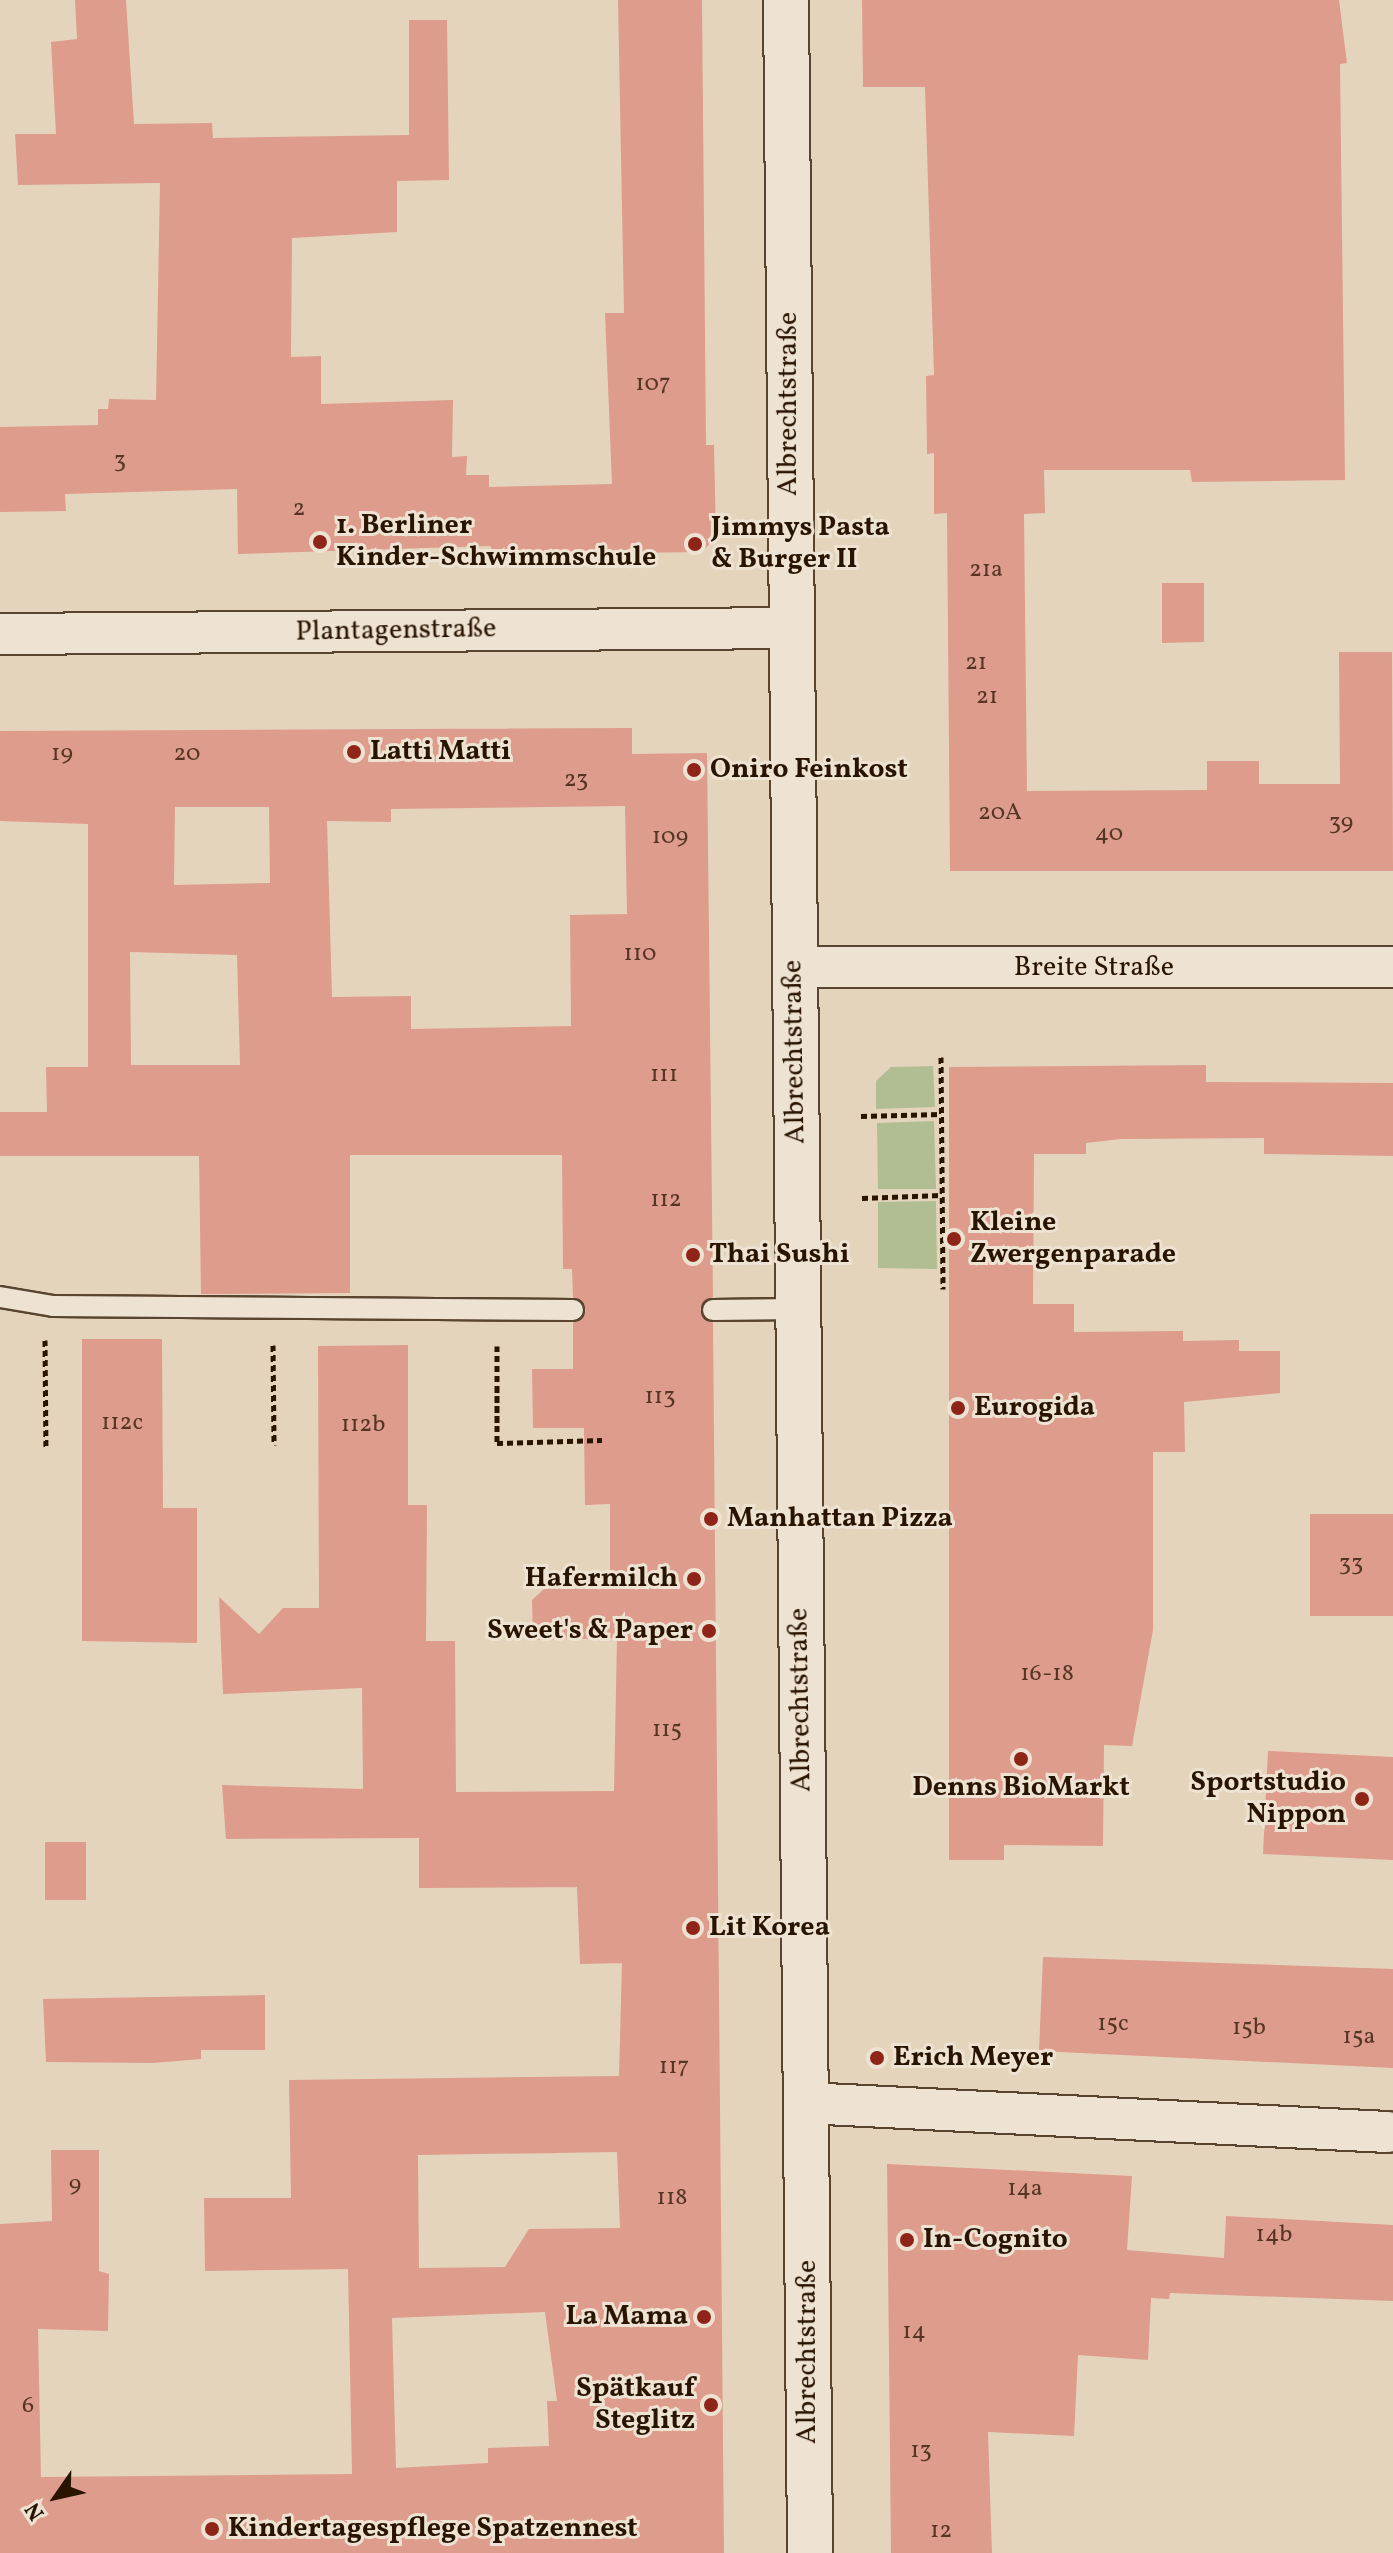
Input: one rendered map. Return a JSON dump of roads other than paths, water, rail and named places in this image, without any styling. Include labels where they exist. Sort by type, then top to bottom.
[{"type":"main road","name":"Albrechtstraße","points":[[786,0],[810,2553]]},
{"type":"street","name":"Plantagenstraße","points":[[0,634],[791,628]]},
{"type":"street","name":"Breite Straße","points":[[794,967],[1393,967]]},
{"type":"street","points":[[805,2103],[1387,2132]]},
{"type":"lane","points":[[0,1297],[44,1303],[573,1310]]},
{"type":"lane","points":[[713,1310],[797,1309]]},
{"type":"place","name":"1. Berliner Kinder-Schwimmschule","points":[[320,542]]},
{"type":"place","name":"Jimmys Pasta & Burger II","points":[[695,544]]},
{"type":"place","name":"Latti Matti","points":[[354,752]]},
{"type":"place","name":"Oniro Feinkost","points":[[694,770]]},
{"type":"place","name":"Kleine Zwergenparade","points":[[954,1239]]},
{"type":"place","name":"Thai Sushi","points":[[693,1255]]},
{"type":"place","name":"Eurogida","points":[[958,1408]]},
{"type":"place","name":"Manhattan Pizza","points":[[711,1519]]},
{"type":"place","name":"Hafermilch","points":[[694,1579]]},
{"type":"place","name":"Sweet's & Paper","points":[[709,1631]]},
{"type":"place","name":"Denns BioMarkt","points":[[1021,1759]]},
{"type":"place","name":"Sportstudio Nippon","points":[[1362,1799]]},
{"type":"place","name":"Lit Korea","points":[[693,1928]]},
{"type":"place","name":"Erich Meyer","points":[[877,2058]]},
{"type":"place","name":"In-Cognito","points":[[907,2240]]},
{"type":"place","name":"La Mama","points":[[704,2317]]},
{"type":"place","name":"Spätkauf Steglitz","points":[[711,2405]]},
{"type":"place","name":"Kindertagespflege Spatzennest","points":[[212,2529]]}]
